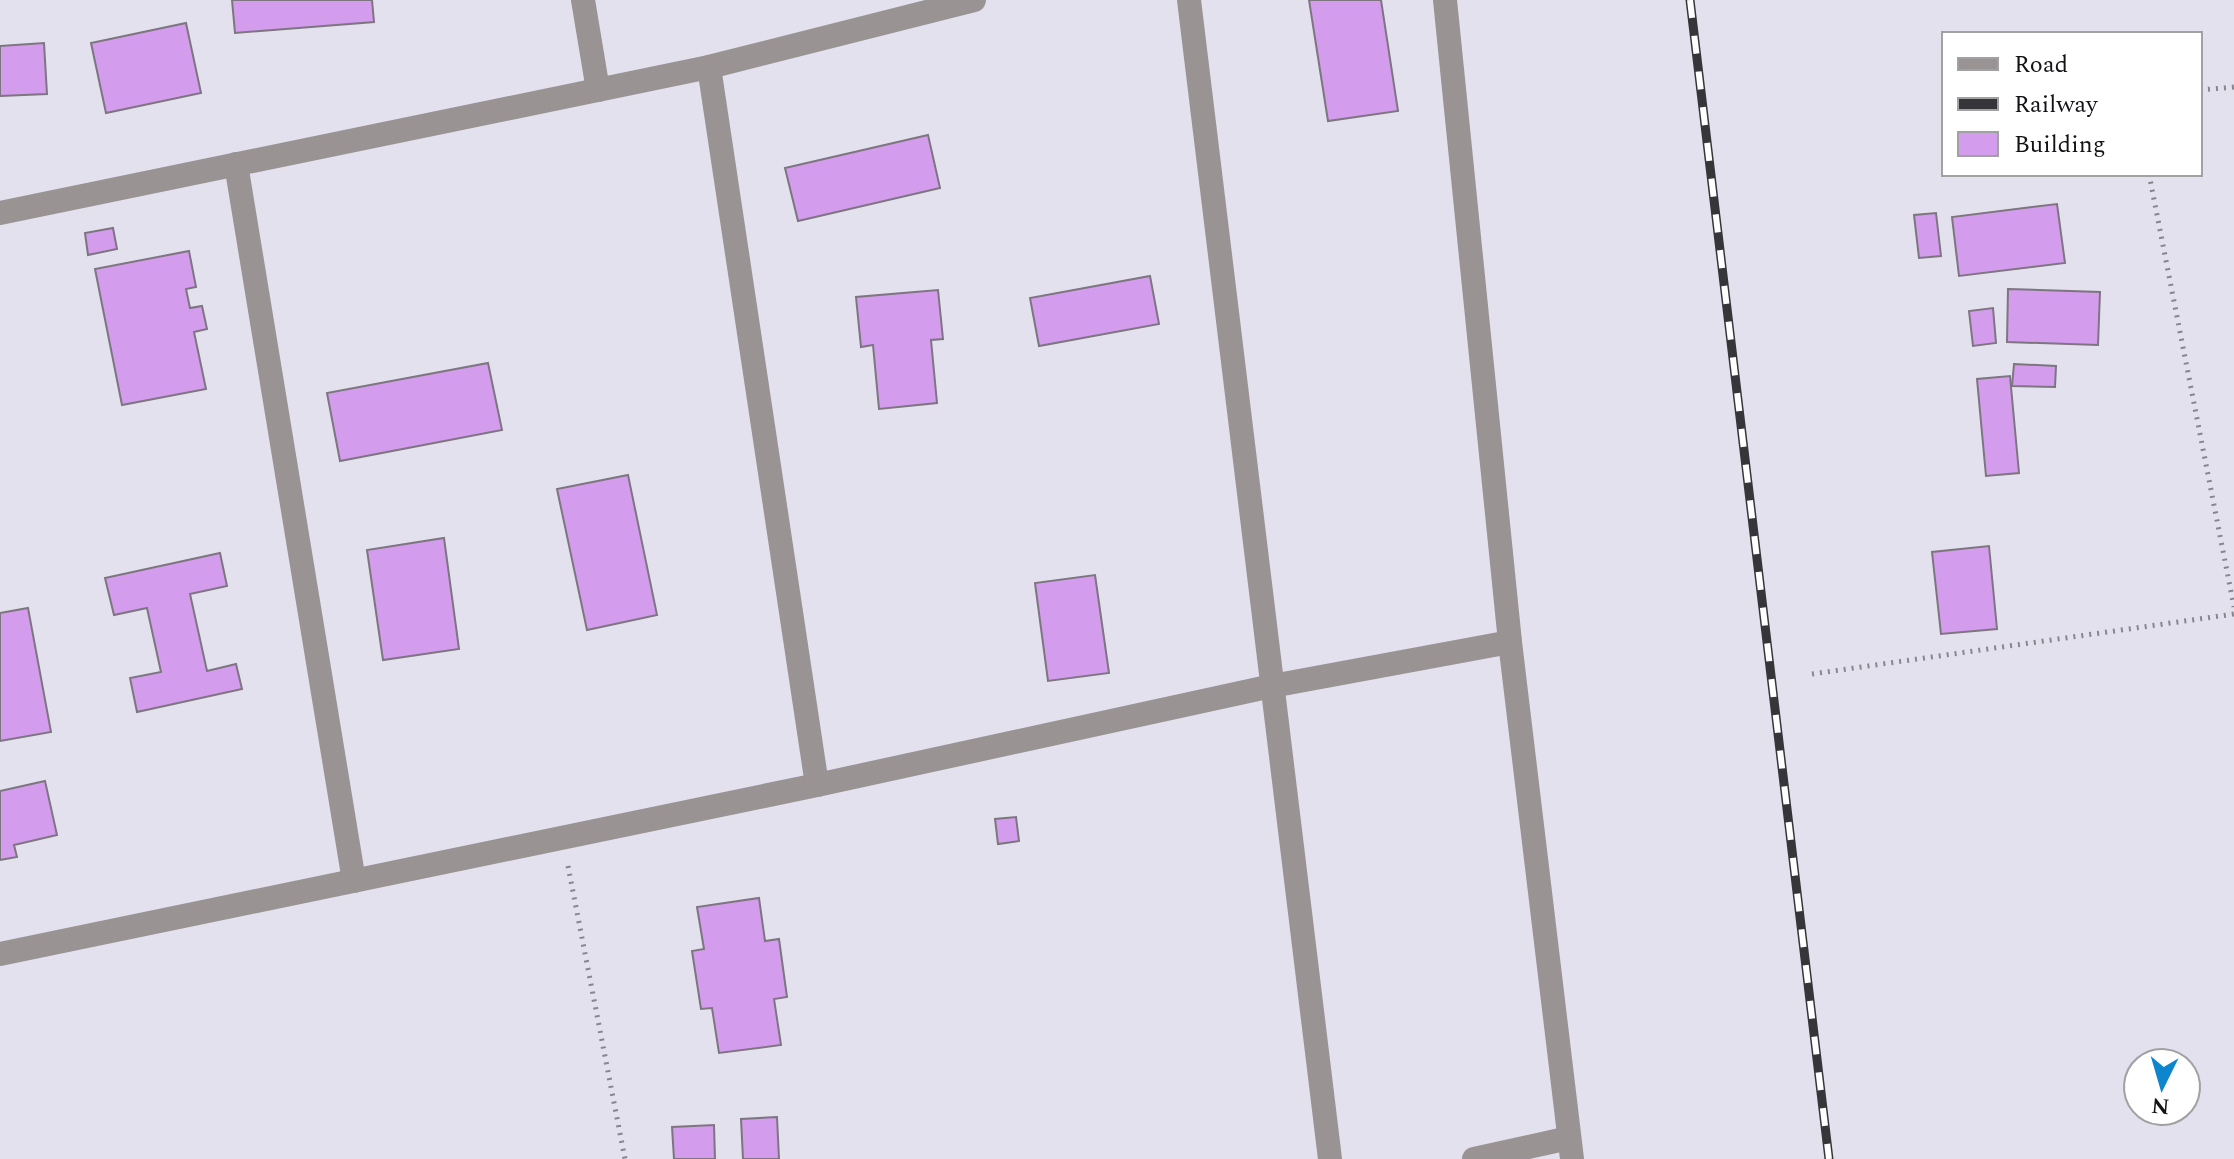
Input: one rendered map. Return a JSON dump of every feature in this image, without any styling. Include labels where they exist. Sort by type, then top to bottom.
[{"type":"street","points":[[583,0],[598,90]]},
{"type":"street","points":[[0,213],[709,67],[974,0]]},
{"type":"street","points":[[1189,0],[1330,1159]]},
{"type":"street","points":[[1445,0],[1510,642],[1571,1149],[1474,1159]]},
{"type":"street","points":[[709,67],[817,785]]},
{"type":"street","points":[[236,164],[354,881]]},
{"type":"street","points":[[0,954],[817,785],[1272,686],[1510,642]]},
{"type":"path","points":[[2202,90],[2234,87]]},
{"type":"path","points":[[2149,176],[2234,607]]},
{"type":"path","points":[[1812,674],[2234,614]]},
{"type":"path","points":[[563,837],[625,1159]]},
{"type":"building","points":[[232,0],[372,0],[374,22],[235,33]]},
{"type":"building","points":[[1309,0],[1381,0],[1398,111],[1328,121]]},
{"type":"building","points":[[186,23],[201,93],[106,113],[91,43]]},
{"type":"building","points":[[44,43],[47,94],[0,96],[0,46]]},
{"type":"building","points":[[928,135],[940,188],[798,221],[785,168]]},
{"type":"building","points":[[2057,204],[2065,263],[1959,276],[1952,217]]},
{"type":"building","points":[[1936,213],[1941,256],[1919,258],[1914,215]]},
{"type":"building","points":[[113,228],[117,249],[88,255],[85,233]]},
{"type":"building","points":[[189,251],[196,287],[186,289],[190,308],[202,306],[207,329],[194,332],[206,389],[122,405],[95,269]]},
{"type":"building","points":[[1150,276],[1159,324],[1039,346],[1030,298]]},
{"type":"building","points":[[2008,289],[2100,292],[2098,345],[2007,342]]},
{"type":"building","points":[[938,290],[943,339],[931,340],[937,403],[879,409],[873,345],[861,347],[856,297]]},
{"type":"building","points":[[1993,308],[1996,343],[1973,346],[1969,311]]},
{"type":"building","points":[[488,363],[502,430],[340,461],[327,393]]},
{"type":"building","points":[[2014,364],[2056,366],[2055,387],[2012,386]]},
{"type":"building","points":[[2010,376],[2019,473],[1986,476],[1977,379]]},
{"type":"building","points":[[628,475],[657,615],[587,630],[557,489]]},
{"type":"building","points":[[444,538],[459,649],[383,660],[367,550]]},
{"type":"building","points":[[1989,546],[1997,629],[1941,634],[1932,552]]},
{"type":"building","points":[[220,553],[227,586],[190,594],[207,671],[236,664],[242,689],[137,712],[130,678],[161,672],[147,608],[114,615],[105,578]]},
{"type":"building","points":[[1095,575],[1109,673],[1048,681],[1035,583]]},
{"type":"building","points":[[28,608],[51,732],[0,741],[0,613]]},
{"type":"building","points":[[45,781],[57,835],[14,845],[17,857],[0,860],[0,791]]},
{"type":"building","points":[[1016,817],[1019,841],[998,844],[995,819]]},
{"type":"building","points":[[759,898],[765,941],[779,939],[787,997],[774,999],[781,1045],[719,1053],[712,1008],[701,1009],[692,951],[704,949],[697,907]]},
{"type":"building","points":[[777,1117],[779,1159],[743,1159],[741,1119]]},
{"type":"building","points":[[714,1125],[715,1159],[674,1159],[672,1127]]},
{"type":"railway","points":[[1690,0],[1829,1159]]}]
